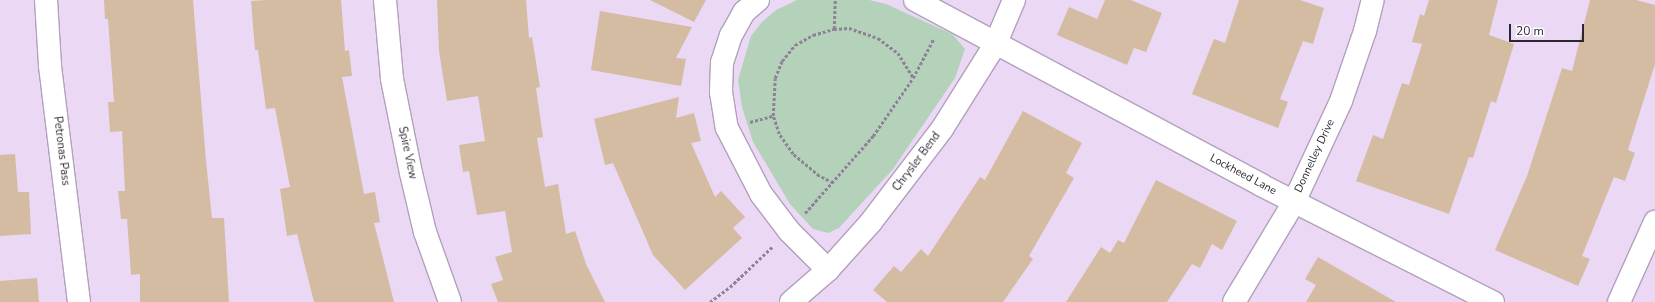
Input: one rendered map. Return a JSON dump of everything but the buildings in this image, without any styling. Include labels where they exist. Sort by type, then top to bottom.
[{"type":"street","name":"Petronas Pass","points":[[46,0],[50,66],[79,302]]},
{"type":"street","name":"Spire View","points":[[385,0],[392,79],[411,173],[425,232],[450,302]]},
{"type":"street","points":[[758,0],[744,12],[731,35],[722,62],[721,92],[728,128],[737,151],[761,194],[789,231],[828,270]]},
{"type":"street","name":"Lockheed Lane","points":[[915,0],[946,15],[995,45],[1294,202],[1493,302]]},
{"type":"street","name":"Chrysler Bend","points":[[791,302],[828,270],[871,222],[942,129],[995,45],[1014,0]]},
{"type":"street","name":"Donnelley Drive","points":[[1234,302],[1294,202],[1341,101],[1373,0]]},
{"type":"street","points":[[1620,302],[1655,222]]},
{"type":"path","points":[[834,29],[835,0]]},
{"type":"path","points":[[710,302],[730,287],[789,231],[873,136],[913,78],[946,15]]},
{"type":"path","points":[[833,183],[819,176],[793,154],[779,134],[773,116],[772,99],[775,78],[782,62],[795,45],[812,35],[834,29],[849,28],[878,38],[898,53],[913,78]]},
{"type":"green space","points":[[797,0],[869,0],[886,4],[952,34],[965,49],[955,78],[893,169],[839,228],[828,233],[813,229],[790,204],[753,142],[742,107],[738,80],[751,36],[762,22],[776,10]]}]
